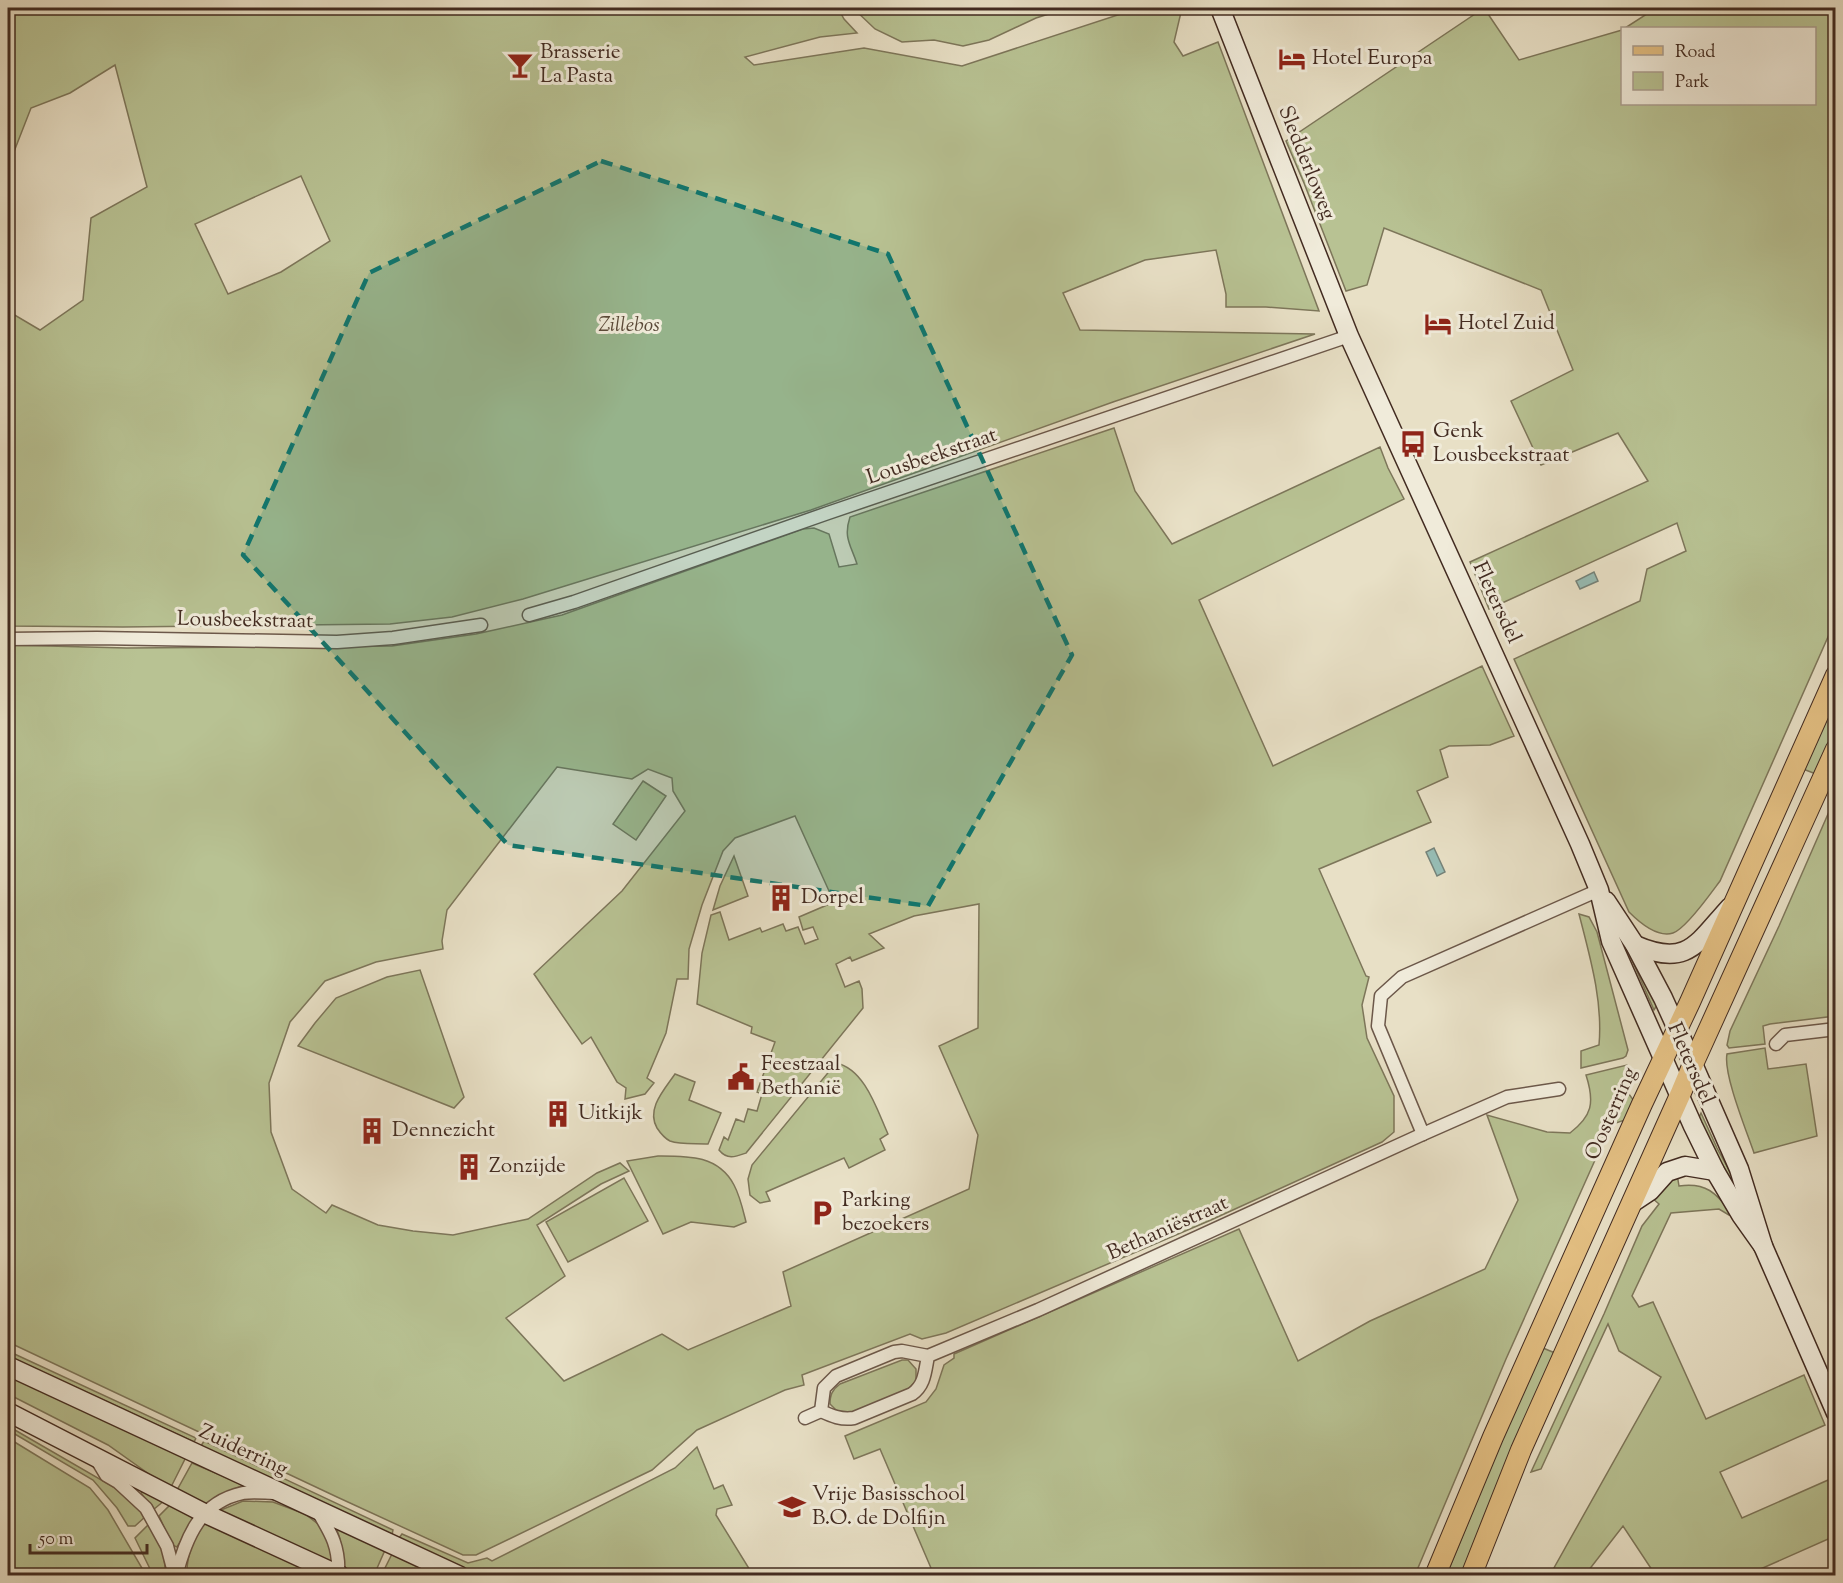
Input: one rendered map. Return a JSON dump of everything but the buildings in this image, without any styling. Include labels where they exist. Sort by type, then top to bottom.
[{"type":"main road","name":"Oosterring","points":[[1435,1575],[1498,1427],[1836,675]]},
{"type":"main road","points":[[1471,1575],[1521,1450],[1692,1064],[1836,749]]},
{"type":"street","name":"Sledderloweg","points":[[1220,8],[1348,336]]},
{"type":"street","name":"Lousbeekstraat","points":[[529,615],[574,602],[1348,336]]},
{"type":"street","name":"Fletersdel","points":[[1348,336],[1576,834],[1599,890],[1611,941],[1663,1059],[1715,1171],[1741,1215],[1763,1246]]},
{"type":"street","name":"Lousbeekstraat","points":[[8,639],[97,638],[337,642],[393,638],[481,625]]},
{"type":"street","name":"Fletersdel","points":[[1599,890],[1635,945],[1692,1064],[1739,1168],[1763,1246],[1836,1413]]},
{"type":"street","points":[[1423,1134],[1378,1026],[1381,996],[1402,977],[1599,890]]},
{"type":"street","points":[[1635,945],[1664,954],[1680,954],[1690,949],[1733,903]]},
{"type":"street","points":[[1776,1044],[1785,1035],[1836,1029]]},
{"type":"street","name":"Bethaniëstraat","points":[[928,1356],[1038,1310],[1507,1097],[1559,1089]]},
{"type":"street","points":[[1632,1203],[1650,1191],[1667,1172],[1679,1167],[1702,1167],[1715,1171]]},
{"type":"street","points":[[805,1418],[821,1411],[846,1420],[912,1394],[923,1382],[928,1356],[902,1351],[894,1352],[836,1376],[824,1388],[821,1411]]},
{"type":"street","name":"Zuiderring","points":[[8,1366],[460,1575]]},
{"type":"street","points":[[8,1412],[204,1513],[339,1575],[339,1556],[335,1542],[317,1510]]},
{"type":"street","points":[[96,1459],[106,1475],[118,1482],[146,1508],[167,1546],[176,1575]]},
{"type":"street","points":[[176,1575],[186,1541],[204,1513],[221,1501],[244,1492],[281,1493]]},
{"type":"highlighted area","points":[[601,161],[888,254],[1072,655],[928,906],[508,845],[243,555],[369,273]]},
{"type":"green space","name":"Zillebos","points":[[8,8],[838,8],[844,19],[857,33],[820,37],[745,57],[754,65],[864,48],[962,66],[1139,8],[1182,8],[1174,42],[1183,56],[1218,42],[1319,311],[1226,307],[1226,294],[1216,250],[1145,260],[1063,293],[1080,330],[1315,334],[1113,402],[811,510],[523,599],[452,617],[390,624],[8,626],[8,418],[14,402],[8,398],[8,311],[40,330],[83,300],[91,218],[147,187],[115,65],[70,93],[31,108],[8,167]],"holes":[[[301,176],[330,241],[281,272],[228,294],[195,224]]]},
{"type":"green space","points":[[853,8],[1068,8],[1036,18],[989,40],[963,46],[934,40],[902,42],[875,29]]},
{"type":"green space","points":[[1484,8],[1519,60],[1621,30],[1621,105],[1816,105],[1816,27],[1627,27],[1656,8],[1835,8],[1835,621],[1720,881],[1685,925],[1673,933],[1655,931],[1629,912],[1514,659],[1640,601],[1647,569],[1686,551],[1677,523],[1489,609],[1470,562],[1648,481],[1618,433],[1541,465],[1511,401],[1573,370],[1541,290],[1384,228],[1367,285],[1346,291],[1286,141]]},
{"type":"green space","points":[[1114,428],[1135,491],[1172,544],[1380,447],[1404,499],[1199,600],[1273,766],[1482,666],[1514,736],[1490,745],[1449,746],[1440,750],[1448,777],[1417,791],[1431,822],[1319,869],[1366,976],[1369,977],[1362,1005],[1367,1038],[1394,1096],[1394,1132],[1382,1142],[1211,1220],[946,1333],[922,1339],[910,1334],[802,1375],[804,1385],[785,1390],[697,1430],[652,1470],[476,1555],[463,1555],[8,1342],[8,645],[127,648],[392,646],[476,634],[562,615],[803,529],[814,528],[829,534],[839,567],[857,564],[847,531],[850,517]],"holes":[[[557,767],[632,779],[648,769],[672,778],[673,791],[685,811],[622,891],[534,974],[582,1044],[591,1037],[617,1082],[626,1088],[625,1099],[645,1094],[654,1083],[647,1078],[666,1033],[677,979],[688,979],[689,949],[702,905],[723,851],[735,838],[795,816],[834,902],[799,917],[803,930],[813,927],[818,939],[805,944],[798,927],[786,931],[783,924],[762,932],[760,928],[729,940],[720,912],[711,915],[702,953],[697,1004],[752,1027],[751,1033],[775,1042],[757,1092],[762,1094],[757,1111],[748,1109],[744,1122],[736,1119],[728,1140],[724,1137],[719,1150],[728,1156],[746,1153],[863,1008],[859,981],[845,987],[836,964],[850,957],[852,961],[884,948],[869,934],[914,916],[979,904],[978,1028],[939,1046],[978,1135],[969,1189],[783,1272],[791,1306],[688,1350],[662,1334],[564,1381],[506,1318],[565,1276],[537,1225],[601,1184],[629,1171],[620,1163],[597,1173],[528,1219],[453,1235],[378,1225],[332,1205],[326,1213],[292,1189],[271,1132],[269,1083],[290,1022],[325,981],[376,962],[443,949],[442,941],[447,910]]]},
{"type":"green space","points":[[1835,697],[1835,729],[1816,774],[1803,769]]},
{"type":"green space","points":[[643,781],[666,796],[636,840],[613,824]]},
{"type":"green space","points":[[1835,798],[1835,1016],[1763,1026],[1765,1044],[1729,1048],[1727,1045],[1730,1031]]},
{"type":"green space","points":[[734,856],[748,896],[713,910],[720,886]]},
{"type":"green space","points":[[1579,914],[1589,917],[1597,932],[1628,1050],[1623,1058],[1581,1068],[1581,1051],[1599,1045],[1600,1029],[1595,979]]},
{"type":"green space","points":[[1618,929],[1659,1002],[1654,1010],[1627,949],[1616,937]]},
{"type":"green space","points":[[420,970],[464,1097],[454,1108],[298,1046],[336,998],[387,977]]},
{"type":"green space","points":[[1765,1048],[1768,1069],[1806,1064],[1817,1136],[1754,1153],[1732,1089],[1727,1054]]},
{"type":"green space","points":[[836,1063],[855,1073],[869,1092],[888,1134],[880,1139],[885,1150],[849,1168],[844,1158],[766,1192],[770,1201],[760,1203],[750,1195],[748,1179],[752,1165]]},
{"type":"green space","points":[[1627,1065],[1630,1069],[1626,1090],[1634,1101],[1625,1120],[1614,1122],[1604,1140],[1506,1359],[1415,1575],[934,1575],[880,1449],[854,1459],[845,1436],[926,1402],[936,1389],[944,1365],[954,1358],[954,1354],[1239,1229],[1298,1361],[1370,1321],[1485,1269],[1518,1200],[1487,1115],[1547,1132],[1570,1133],[1583,1121],[1590,1108],[1591,1101],[1586,1075]]},
{"type":"green space","points":[[675,1074],[695,1082],[689,1100],[721,1113],[708,1144],[670,1141],[657,1128],[654,1121],[655,1107]]},
{"type":"green space","points":[[1701,1113],[1736,1183],[1737,1196],[1697,1122]]},
{"type":"green space","points":[[658,1156],[691,1157],[720,1168],[736,1189],[746,1222],[734,1227],[691,1222],[663,1234],[627,1161]]},
{"type":"green space","points":[[1677,1174],[1679,1186],[1696,1186],[1710,1190],[1732,1213],[1729,1215],[1719,1209],[1671,1213],[1632,1296],[1639,1307],[1653,1302],[1706,1419],[1804,1375],[1825,1425],[1720,1472],[1742,1518],[1835,1477],[1835,1536],[1747,1575],[1656,1576],[1623,1526],[1585,1575],[1550,1575],[1661,1377],[1619,1351],[1608,1324],[1541,1469],[1531,1472],[1642,1226],[1659,1204],[1651,1197]]},
{"type":"green space","points":[[624,1178],[648,1221],[568,1262],[546,1222]]},
{"type":"green space","points":[[1543,1348],[1555,1353],[1462,1575],[1446,1576],[1506,1430]]},
{"type":"green space","points":[[8,1351],[196,1438],[194,1442],[8,1356]]},
{"type":"green space","points":[[902,1360],[908,1360],[916,1369],[916,1381],[908,1389],[851,1413],[839,1413],[830,1404],[832,1393],[840,1384]]},
{"type":"green space","points":[[8,1375],[186,1457],[170,1489],[108,1445],[8,1394]]},
{"type":"green space","points":[[8,1426],[117,1489],[146,1516],[135,1526],[128,1526],[117,1508],[93,1480],[8,1430]]},
{"type":"green space","points":[[8,1438],[90,1488],[108,1510],[146,1575],[8,1575]]},
{"type":"green space","points":[[204,1441],[393,1530],[392,1535],[201,1446]]},
{"type":"green space","points":[[697,1447],[714,1489],[723,1485],[732,1505],[717,1509],[716,1515],[753,1575],[480,1575],[399,1538],[402,1534],[468,1563],[487,1558],[492,1561],[675,1468]]},
{"type":"green space","points":[[192,1463],[244,1485],[227,1492],[205,1506],[176,1492]]},
{"type":"green space","points":[[143,1491],[165,1500],[153,1510],[141,1493]]},
{"type":"green space","points":[[243,1501],[273,1502],[305,1514],[322,1527],[329,1542],[334,1567],[216,1512]]},
{"type":"green space","points":[[172,1503],[196,1516],[177,1547],[172,1545],[159,1516]]},
{"type":"green space","points":[[207,1520],[330,1576],[187,1576],[192,1546]]},
{"type":"green space","points":[[149,1524],[163,1550],[166,1575],[153,1575],[135,1538]]},
{"type":"green space","points":[[336,1527],[385,1550],[374,1575],[357,1575],[343,1570],[342,1548]]},
{"type":"green space","points":[[392,1554],[438,1576],[381,1576]]},
{"type":"water","points":[[1594,572],[1598,581],[1580,589],[1576,581]]},
{"type":"water","points":[[1434,848],[1445,872],[1437,876],[1426,852]]},
{"type":"place","name":"Hotel Europa","points":[[1292,59]]},
{"type":"place","name":"Brasserie La Pasta","points":[[520,65]]},
{"type":"place","name":"Hotel Zuid","points":[[1438,324]]},
{"type":"place","name":"Genk Lousbeekstraat","points":[[1413,444]]},
{"type":"place","name":"Dorpel","points":[[781,898]]},
{"type":"place","name":"Feestzaal Bethanië","points":[[741,1077]]},
{"type":"place","name":"Uitkijk","points":[[558,1114]]},
{"type":"place","name":"Dennezicht","points":[[372,1131]]},
{"type":"place","name":"Zonzijde","points":[[469,1167]]},
{"type":"place","name":"Parking bezoekers","points":[[822,1213]]},
{"type":"place","name":"Vrije Basisschool B.O. de Dolfijn","points":[[792,1507]]}]
